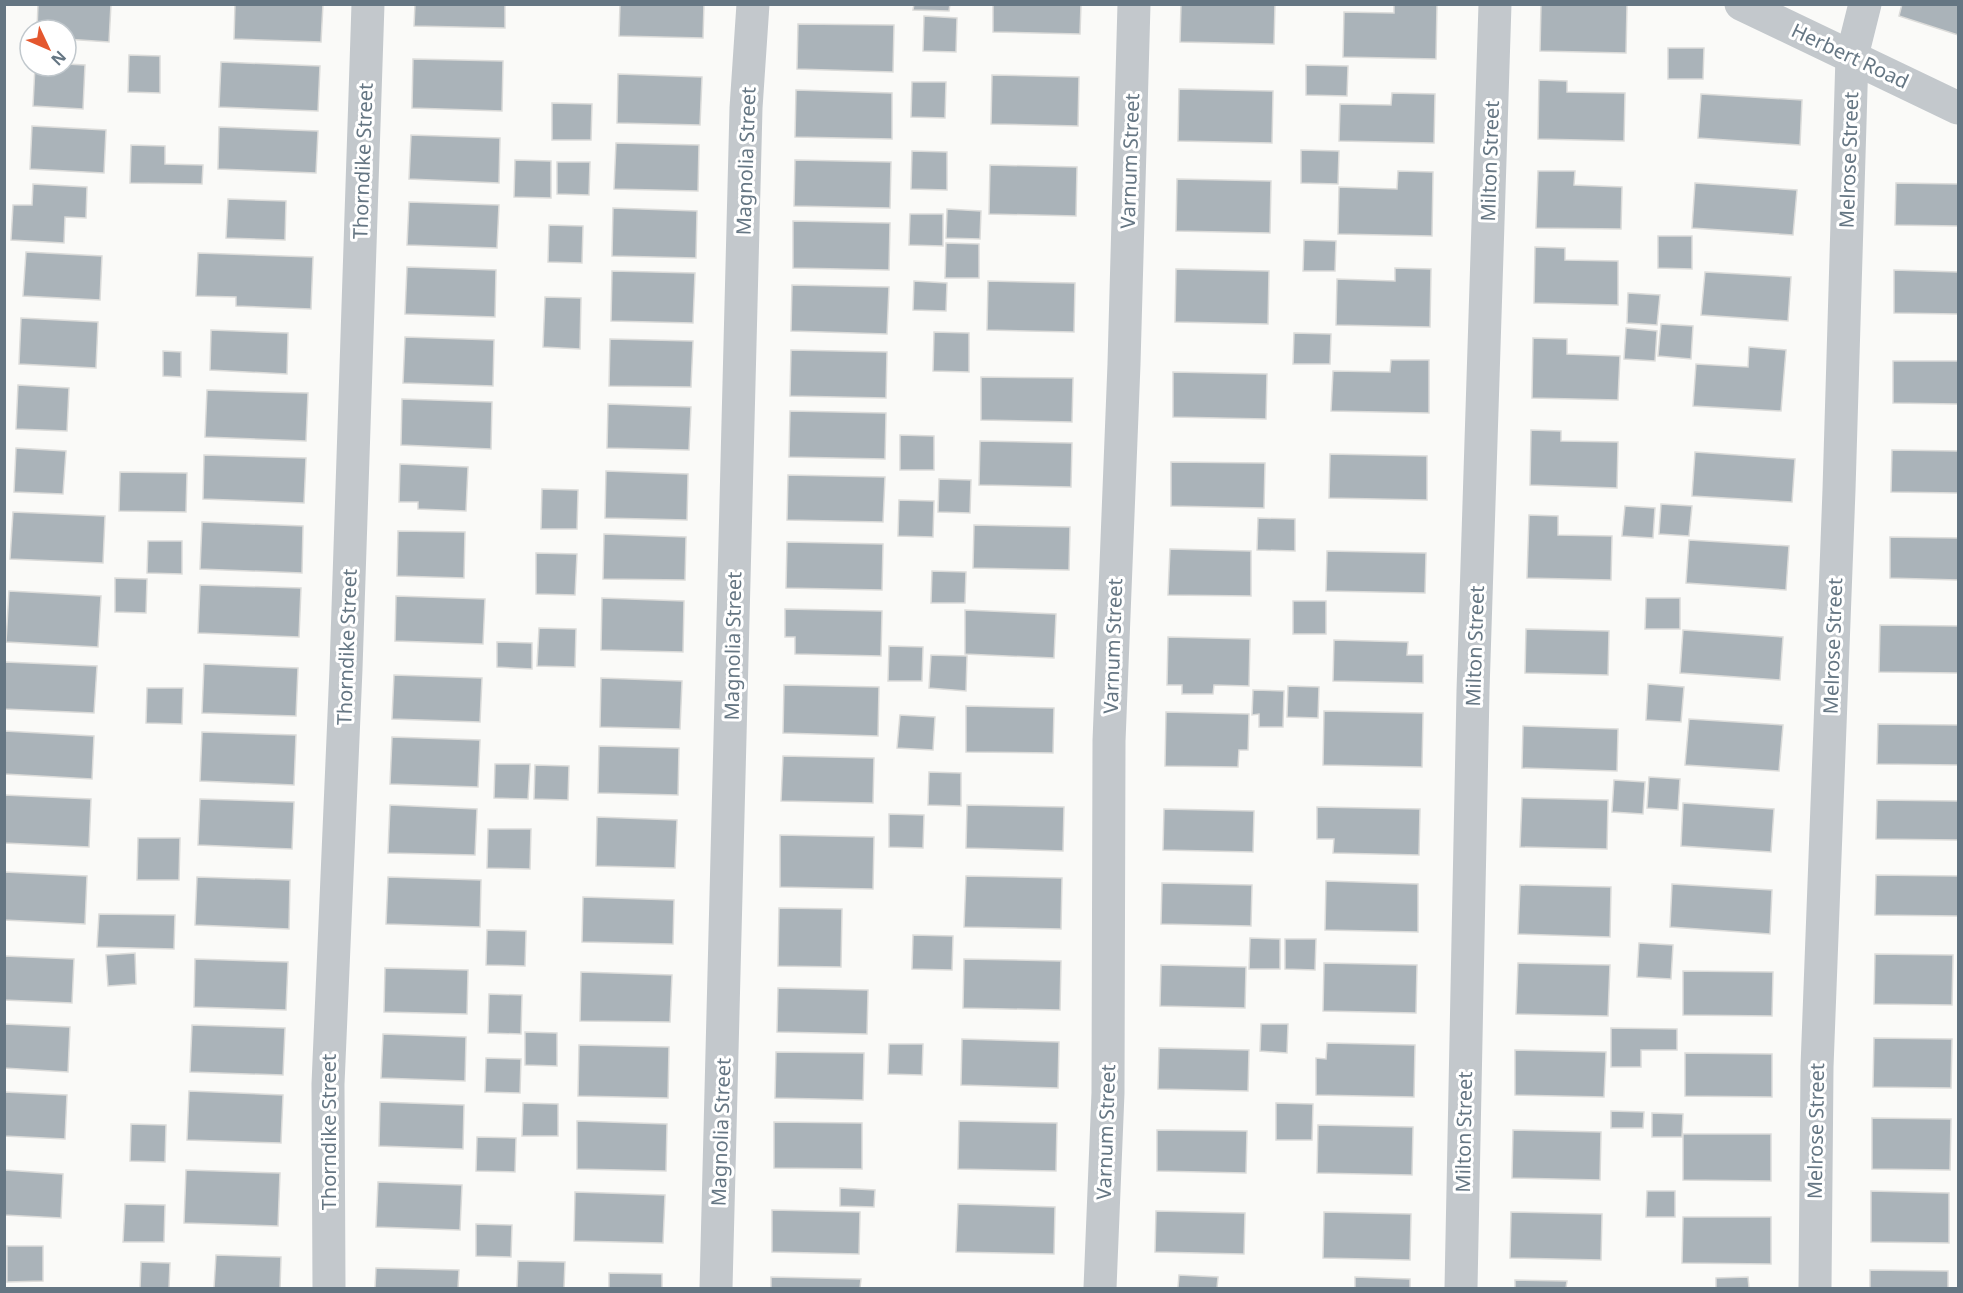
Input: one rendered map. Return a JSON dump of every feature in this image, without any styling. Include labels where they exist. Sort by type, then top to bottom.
[{"type":"street","name":"Thorndike Street","points":[[329,1288],[328,1084],[346,669],[368,4]]},
{"type":"street","name":"Magnolia Street","points":[[716,1288],[746,108],[753,4]]},
{"type":"street","name":"Varnum Street","points":[[1100,1288],[1108,1093],[1109,741],[1124,364],[1134,4]]},
{"type":"street","name":"Milton Street","points":[[1461,1288],[1473,691],[1495,4]]},
{"type":"street","name":"Herbert Road","points":[[1741,4],[1959,108]]},
{"type":"street","name":"Melrose Street","points":[[1815,1288],[1816,1067],[1839,478],[1852,56],[1865,4]]},
{"type":"building","points":[[38,4],[111,4],[109,42],[78,40],[78,18],[37,18]]},
{"type":"building","points":[[235,4],[323,4],[321,42],[234,39]]},
{"type":"building","points":[[415,4],[505,4],[505,28],[414,26]]},
{"type":"building","points":[[620,4],[704,4],[703,38],[619,36]]},
{"type":"building","points":[[914,4],[950,4],[949,11],[913,10]]},
{"type":"building","points":[[993,4],[1081,4],[1080,34],[993,32]]},
{"type":"building","points":[[1181,4],[1275,4],[1274,44],[1180,42]]},
{"type":"building","points":[[1394,4],[1437,4],[1436,59],[1343,57],[1344,12],[1394,13]]},
{"type":"building","points":[[1541,4],[1627,5],[1626,53],[1540,51]]},
{"type":"building","points":[[1902,4],[1958,4],[1958,35],[1899,16]]},
{"type":"building","points":[[924,16],[957,18],[956,52],[923,51]]},
{"type":"building","points":[[798,24],[894,25],[893,72],[797,69]]},
{"type":"building","points":[[1668,48],[1704,48],[1703,79],[1668,79]]},
{"type":"building","points":[[129,55],[160,56],[160,93],[128,92]]},
{"type":"building","points":[[413,59],[503,61],[502,111],[412,108]]},
{"type":"building","points":[[221,62],[320,66],[318,111],[219,107]]},
{"type":"building","points":[[78,65],[85,65],[83,109],[33,106],[34,78],[78,78]]},
{"type":"building","points":[[1306,65],[1348,66],[1347,96],[1306,95]]},
{"type":"building","points":[[618,74],[702,77],[700,125],[617,123]]},
{"type":"building","points":[[992,75],[1079,77],[1078,126],[991,124]]},
{"type":"building","points":[[1539,80],[1567,81],[1567,92],[1625,93],[1624,141],[1538,139]]},
{"type":"building","points":[[912,82],[946,82],[945,118],[911,117]]},
{"type":"building","points":[[1179,89],[1273,91],[1272,143],[1178,141]]},
{"type":"building","points":[[796,90],[892,93],[892,139],[795,137]]},
{"type":"building","points":[[1392,93],[1435,94],[1434,143],[1339,141],[1340,104],[1391,105]]},
{"type":"building","points":[[1701,94],[1802,100],[1800,145],[1698,138]]},
{"type":"building","points":[[552,103],[592,104],[591,140],[552,140]]},
{"type":"building","points":[[32,126],[106,130],[104,173],[30,169]]},
{"type":"building","points":[[219,127],[318,131],[316,173],[218,169]]},
{"type":"building","points":[[411,135],[500,138],[499,183],[409,179]]},
{"type":"building","points":[[616,143],[699,145],[698,191],[614,189]]},
{"type":"building","points":[[131,145],[165,146],[165,164],[203,165],[202,184],[130,183]]},
{"type":"building","points":[[1301,150],[1339,151],[1338,184],[1301,183]]},
{"type":"building","points":[[912,151],[947,152],[947,190],[911,189]]},
{"type":"building","points":[[515,160],[551,161],[551,198],[514,197]]},
{"type":"building","points":[[795,160],[891,162],[890,208],[794,206]]},
{"type":"building","points":[[557,162],[590,162],[589,195],[557,194]]},
{"type":"building","points":[[990,165],[1077,167],[1076,216],[989,214]]},
{"type":"building","points":[[1398,171],[1433,172],[1432,236],[1338,234],[1339,187],[1397,189]]},
{"type":"building","points":[[1538,171],[1575,171],[1574,185],[1622,187],[1621,229],[1536,228]]},
{"type":"building","points":[[1177,179],[1271,181],[1270,233],[1176,231]]},
{"type":"building","points":[[1695,183],[1797,190],[1793,235],[1692,228]]},
{"type":"building","points":[[1896,183],[1958,184],[1958,226],[1895,225]]},
{"type":"building","points":[[33,184],[87,187],[86,218],[65,217],[64,243],[11,240],[13,205],[32,205]]},
{"type":"building","points":[[228,199],[286,201],[285,240],[226,238]]},
{"type":"building","points":[[409,202],[499,205],[497,248],[407,245]]},
{"type":"building","points":[[613,208],[697,211],[696,258],[612,256]]},
{"type":"building","points":[[947,209],[981,211],[980,239],[946,238]]},
{"type":"building","points":[[910,214],[943,214],[943,246],[909,245]]},
{"type":"building","points":[[793,221],[890,223],[889,270],[793,268]]},
{"type":"building","points":[[549,225],[583,226],[582,263],[548,262]]},
{"type":"building","points":[[1658,236],[1692,236],[1692,269],[1658,268]]},
{"type":"building","points":[[1304,240],[1336,241],[1335,271],[1303,271]]},
{"type":"building","points":[[946,243],[979,244],[979,278],[945,278]]},
{"type":"building","points":[[1535,247],[1565,248],[1565,260],[1618,261],[1618,305],[1534,303]]},
{"type":"building","points":[[26,252],[102,256],[100,300],[23,296]]},
{"type":"building","points":[[198,253],[313,257],[311,309],[236,306],[236,297],[196,296]]},
{"type":"building","points":[[407,267],[496,270],[495,317],[405,314]]},
{"type":"building","points":[[1395,268],[1431,269],[1430,327],[1336,325],[1337,279],[1395,281]]},
{"type":"building","points":[[1176,269],[1269,271],[1268,324],[1175,322]]},
{"type":"building","points":[[1894,270],[1958,272],[1958,314],[1894,313]]},
{"type":"building","points":[[612,271],[695,273],[693,323],[611,321]]},
{"type":"building","points":[[1705,272],[1791,277],[1788,321],[1701,315]]},
{"type":"building","points":[[914,281],[947,283],[946,311],[913,310]]},
{"type":"building","points":[[988,281],[1075,283],[1074,332],[987,330]]},
{"type":"building","points":[[792,285],[889,287],[887,334],[791,331]]},
{"type":"building","points":[[1628,293],[1660,295],[1657,325],[1627,323]]},
{"type":"building","points":[[545,297],[581,298],[580,349],[543,347]]},
{"type":"building","points":[[21,318],[98,322],[96,368],[19,364]]},
{"type":"building","points":[[1661,324],[1693,326],[1691,359],[1658,356]]},
{"type":"building","points":[[1626,328],[1657,331],[1655,361],[1624,359]]},
{"type":"building","points":[[211,330],[288,333],[287,374],[210,370]]},
{"type":"building","points":[[934,332],[969,333],[969,372],[933,371]]},
{"type":"building","points":[[1294,333],[1331,334],[1330,364],[1293,364]]},
{"type":"building","points":[[405,337],[494,340],[493,386],[403,383]]},
{"type":"building","points":[[1533,338],[1567,339],[1567,354],[1620,356],[1618,400],[1532,398]]},
{"type":"building","points":[[610,339],[693,341],[691,387],[609,386]]},
{"type":"building","points":[[1749,347],[1786,350],[1781,411],[1693,406],[1696,364],[1748,367]]},
{"type":"building","points":[[791,350],[887,352],[886,398],[790,396]]},
{"type":"building","points":[[163,351],[181,352],[181,377],[163,376]]},
{"type":"building","points":[[1391,360],[1429,360],[1429,413],[1331,411],[1333,371],[1390,372]]},
{"type":"building","points":[[1893,361],[1958,361],[1958,404],[1893,403]]},
{"type":"building","points":[[1173,372],[1267,374],[1266,419],[1173,417]]},
{"type":"building","points":[[981,377],[1073,378],[1072,422],[981,420]]},
{"type":"building","points":[[18,385],[69,388],[67,431],[16,429]]},
{"type":"building","points":[[207,390],[308,393],[306,441],[205,437]]},
{"type":"building","points":[[402,399],[492,402],[491,449],[401,445]]},
{"type":"building","points":[[608,404],[691,407],[689,450],[607,448]]},
{"type":"building","points":[[790,411],[886,413],[885,459],[789,457]]},
{"type":"building","points":[[1531,430],[1561,431],[1561,441],[1618,442],[1617,488],[1530,485]]},
{"type":"building","points":[[900,435],[934,436],[934,470],[900,470]]},
{"type":"building","points":[[980,441],[1072,443],[1071,487],[979,485]]},
{"type":"building","points":[[16,448],[66,451],[63,494],[14,492]]},
{"type":"building","points":[[1892,450],[1958,451],[1958,493],[1891,492]]},
{"type":"building","points":[[1695,452],[1795,459],[1792,502],[1692,496]]},
{"type":"building","points":[[1330,454],[1427,456],[1427,500],[1329,498]]},
{"type":"building","points":[[204,455],[306,458],[304,503],[203,499]]},
{"type":"building","points":[[1171,462],[1265,463],[1264,508],[1171,506]]},
{"type":"building","points":[[400,464],[468,467],[466,511],[418,509],[418,502],[399,502]]},
{"type":"building","points":[[606,471],[688,474],[687,520],[605,518]]},
{"type":"building","points":[[120,472],[187,473],[186,512],[119,511]]},
{"type":"building","points":[[788,475],[885,477],[883,522],[787,520]]},
{"type":"building","points":[[939,479],[971,480],[970,513],[938,512]]},
{"type":"building","points":[[542,489],[578,490],[577,529],[541,529]]},
{"type":"building","points":[[899,500],[934,501],[933,537],[898,536]]},
{"type":"building","points":[[1661,504],[1692,506],[1689,536],[1659,534]]},
{"type":"building","points":[[1625,506],[1655,508],[1653,538],[1622,536]]},
{"type":"building","points":[[13,512],[105,516],[103,563],[10,559]]},
{"type":"building","points":[[1529,515],[1558,516],[1558,535],[1612,536],[1611,580],[1527,578]]},
{"type":"building","points":[[1258,518],[1295,519],[1295,551],[1257,550]]},
{"type":"building","points":[[202,522],[303,526],[302,573],[200,569]]},
{"type":"building","points":[[974,525],[1070,527],[1069,570],[973,568]]},
{"type":"building","points":[[398,531],[465,532],[464,578],[397,576]]},
{"type":"building","points":[[604,534],[686,537],[685,580],[603,579]]},
{"type":"building","points":[[1890,537],[1958,538],[1958,580],[1890,578]]},
{"type":"building","points":[[1689,540],[1789,546],[1786,590],[1686,583]]},
{"type":"building","points":[[148,541],[182,541],[182,574],[147,573]]},
{"type":"building","points":[[787,542],[883,544],[882,590],[786,588]]},
{"type":"building","points":[[1170,549],[1251,551],[1251,596],[1168,595]]},
{"type":"building","points":[[1327,551],[1426,553],[1425,593],[1326,591]]},
{"type":"building","points":[[536,553],[577,554],[575,595],[536,594]]},
{"type":"building","points":[[932,571],[966,572],[965,603],[931,603]]},
{"type":"building","points":[[115,578],[147,579],[146,613],[115,612]]},
{"type":"building","points":[[200,585],[301,588],[299,637],[198,633]]},
{"type":"building","points":[[9,591],[101,596],[98,647],[6,642]]},
{"type":"building","points":[[396,596],[485,599],[483,644],[395,641]]},
{"type":"building","points":[[602,598],[684,601],[683,652],[601,650]]},
{"type":"building","points":[[1646,598],[1680,598],[1680,629],[1645,629]]},
{"type":"building","points":[[1293,601],[1326,601],[1326,634],[1293,634]]},
{"type":"building","points":[[785,609],[882,611],[881,656],[795,654],[795,637],[785,637]]},
{"type":"building","points":[[965,610],[1056,614],[1054,658],[965,654]]},
{"type":"building","points":[[1880,625],[1958,626],[1958,673],[1879,672]]},
{"type":"building","points":[[539,628],[576,629],[575,667],[537,666]]},
{"type":"building","points":[[1526,629],[1609,631],[1608,675],[1525,673]]},
{"type":"building","points":[[1683,630],[1783,637],[1780,680],[1680,673]]},
{"type":"building","points":[[1168,637],[1250,639],[1249,686],[1214,685],[1213,694],[1182,694],[1182,685],[1167,685]]},
{"type":"building","points":[[1334,640],[1408,642],[1407,655],[1423,655],[1423,683],[1333,681]]},
{"type":"building","points":[[497,642],[532,643],[532,669],[497,667]]},
{"type":"building","points":[[889,646],[923,647],[922,681],[888,681]]},
{"type":"building","points":[[931,655],[967,656],[966,691],[929,688]]},
{"type":"building","points":[[5,662],[97,666],[94,713],[4,709]]},
{"type":"building","points":[[204,664],[298,668],[296,716],[202,713]]},
{"type":"building","points":[[394,675],[482,678],[480,722],[392,719]]},
{"type":"building","points":[[601,678],[682,681],[680,729],[600,727]]},
{"type":"building","points":[[1648,684],[1684,687],[1681,722],[1646,720]]},
{"type":"building","points":[[784,685],[879,687],[878,736],[783,733]]},
{"type":"building","points":[[1288,686],[1319,687],[1318,718],[1287,717]]},
{"type":"building","points":[[147,688],[183,688],[182,724],[146,723]]},
{"type":"building","points":[[1253,690],[1284,691],[1283,727],[1259,727],[1259,714],[1252,715]]},
{"type":"building","points":[[966,706],[1054,708],[1053,753],[966,752]]},
{"type":"building","points":[[1324,711],[1423,713],[1422,767],[1323,765]]},
{"type":"building","points":[[1166,712],[1249,714],[1248,750],[1239,750],[1238,767],[1165,766]]},
{"type":"building","points":[[900,715],[935,717],[933,750],[897,748]]},
{"type":"building","points":[[1689,719],[1783,725],[1779,771],[1685,765]]},
{"type":"building","points":[[1878,724],[1958,725],[1958,765],[1877,764]]},
{"type":"building","points":[[1523,726],[1618,729],[1617,771],[1522,768]]},
{"type":"building","points":[[4,731],[94,736],[92,779],[4,774]]},
{"type":"building","points":[[202,732],[296,735],[294,785],[200,781]]},
{"type":"building","points":[[392,737],[480,740],[478,787],[390,784]]},
{"type":"building","points":[[599,746],[679,748],[678,795],[598,793]]},
{"type":"building","points":[[783,756],[874,758],[873,803],[781,801]]},
{"type":"building","points":[[495,764],[530,764],[528,799],[494,798]]},
{"type":"building","points":[[535,765],[569,766],[568,800],[534,799]]},
{"type":"building","points":[[929,772],[961,773],[961,806],[928,805]]},
{"type":"building","points":[[1649,777],[1680,779],[1678,810],[1647,808]]},
{"type":"building","points":[[1614,780],[1645,782],[1643,814],[1612,812]]},
{"type":"building","points":[[4,795],[91,799],[89,847],[4,843]]},
{"type":"building","points":[[1522,798],[1608,800],[1607,849],[1520,847]]},
{"type":"building","points":[[200,799],[294,802],[292,849],[198,845]]},
{"type":"building","points":[[1877,800],[1958,801],[1958,840],[1876,839]]},
{"type":"building","points":[[1683,803],[1774,809],[1771,852],[1681,846]]},
{"type":"building","points":[[390,805],[477,809],[475,855],[388,853]]},
{"type":"building","points":[[967,805],[1064,807],[1063,851],[966,848]]},
{"type":"building","points":[[1317,807],[1420,809],[1419,855],[1333,853],[1334,839],[1317,839]]},
{"type":"building","points":[[1164,809],[1254,811],[1253,852],[1163,850]]},
{"type":"building","points":[[889,814],[924,815],[923,848],[889,847]]},
{"type":"building","points":[[597,817],[677,820],[675,868],[596,866]]},
{"type":"building","points":[[488,829],[531,829],[530,869],[487,868]]},
{"type":"building","points":[[780,835],[874,837],[873,889],[780,887]]},
{"type":"building","points":[[138,838],[180,838],[179,880],[137,880]]},
{"type":"building","points":[[4,872],[87,876],[85,924],[4,920]]},
{"type":"building","points":[[1876,875],[1958,876],[1958,916],[1875,915]]},
{"type":"building","points":[[966,876],[1062,878],[1061,929],[964,927]]},
{"type":"building","points":[[197,877],[290,880],[289,929],[195,925]]},
{"type":"building","points":[[388,877],[481,880],[480,927],[386,924]]},
{"type":"building","points":[[1326,881],[1418,884],[1418,932],[1325,930]]},
{"type":"building","points":[[1162,883],[1252,885],[1251,926],[1161,924]]},
{"type":"building","points":[[1672,884],[1772,890],[1770,934],[1670,927]]},
{"type":"building","points":[[1520,885],[1611,887],[1610,937],[1518,934]]},
{"type":"building","points":[[583,897],[674,900],[673,944],[582,942]]},
{"type":"building","points":[[779,908],[842,909],[841,967],[778,966]]},
{"type":"building","points":[[99,914],[175,915],[174,949],[97,947]]},
{"type":"building","points":[[487,930],[526,931],[525,966],[486,965]]},
{"type":"building","points":[[913,935],[953,936],[952,970],[912,969]]},
{"type":"building","points":[[1250,938],[1280,939],[1280,969],[1249,969]]},
{"type":"building","points":[[1285,939],[1316,939],[1315,970],[1285,969]]},
{"type":"building","points":[[1639,943],[1673,945],[1671,979],[1637,977]]},
{"type":"building","points":[[135,953],[136,984],[108,986],[106,955]]},
{"type":"building","points":[[1875,954],[1953,955],[1952,1005],[1874,1004]]},
{"type":"building","points":[[4,956],[74,959],[72,1003],[4,1000]]},
{"type":"building","points":[[195,959],[288,962],[286,1010],[194,1007]]},
{"type":"building","points":[[964,959],[1061,961],[1060,1010],[963,1008]]},
{"type":"building","points":[[1324,963],[1417,965],[1416,1013],[1323,1011]]},
{"type":"building","points":[[1518,963],[1610,965],[1608,1016],[1516,1014]]},
{"type":"building","points":[[1161,965],[1246,967],[1245,1008],[1160,1006]]},
{"type":"building","points":[[385,968],[468,970],[467,1014],[384,1012]]},
{"type":"building","points":[[1683,971],[1773,972],[1772,1016],[1683,1015]]},
{"type":"building","points":[[581,972],[672,975],[670,1022],[580,1021]]},
{"type":"building","points":[[778,988],[868,990],[867,1034],[777,1032]]},
{"type":"building","points":[[489,994],[522,995],[521,1034],[488,1033]]},
{"type":"building","points":[[4,1024],[70,1027],[68,1072],[4,1068]]},
{"type":"building","points":[[1261,1024],[1288,1024],[1287,1053],[1260,1051]]},
{"type":"building","points":[[192,1025],[285,1028],[283,1075],[190,1072]]},
{"type":"building","points":[[1611,1028],[1677,1029],[1677,1050],[1641,1050],[1641,1067],[1611,1067]]},
{"type":"building","points":[[525,1032],[557,1033],[557,1066],[525,1065]]},
{"type":"building","points":[[383,1034],[466,1037],[465,1081],[381,1078]]},
{"type":"building","points":[[1874,1038],[1952,1039],[1951,1088],[1873,1087]]},
{"type":"building","points":[[962,1039],[1059,1042],[1058,1088],[961,1085]]},
{"type":"building","points":[[1327,1043],[1415,1045],[1414,1097],[1316,1095],[1316,1058],[1326,1059]]},
{"type":"building","points":[[889,1044],[923,1044],[922,1075],[888,1074]]},
{"type":"building","points":[[579,1045],[669,1047],[668,1098],[578,1096]]},
{"type":"building","points":[[1159,1048],[1249,1050],[1248,1091],[1158,1089]]},
{"type":"building","points":[[1515,1050],[1606,1052],[1604,1097],[1515,1095]]},
{"type":"building","points":[[776,1052],[864,1053],[863,1100],[775,1098]]},
{"type":"building","points":[[1685,1053],[1772,1054],[1772,1097],[1685,1096]]},
{"type":"building","points":[[486,1058],[521,1059],[520,1093],[485,1092]]},
{"type":"building","points":[[189,1091],[283,1095],[281,1143],[187,1140]]},
{"type":"building","points":[[4,1092],[67,1095],[65,1139],[4,1136]]},
{"type":"building","points":[[380,1102],[464,1105],[463,1149],[379,1146]]},
{"type":"building","points":[[523,1103],[558,1104],[558,1136],[522,1136]]},
{"type":"building","points":[[1276,1103],[1313,1104],[1312,1140],[1276,1140]]},
{"type":"building","points":[[1611,1111],[1644,1112],[1643,1128],[1611,1128]]},
{"type":"building","points":[[1652,1113],[1683,1114],[1682,1137],[1652,1137]]},
{"type":"building","points":[[1872,1118],[1951,1119],[1950,1170],[1872,1169]]},
{"type":"building","points":[[577,1121],[667,1124],[666,1171],[577,1169]]},
{"type":"building","points":[[959,1121],[1057,1123],[1056,1171],[958,1169]]},
{"type":"building","points":[[774,1122],[862,1123],[862,1169],[774,1168]]},
{"type":"building","points":[[131,1124],[166,1125],[165,1162],[130,1161]]},
{"type":"building","points":[[1318,1125],[1413,1127],[1412,1175],[1317,1173]]},
{"type":"building","points":[[1157,1130],[1247,1131],[1246,1173],[1157,1171]]},
{"type":"building","points":[[1513,1130],[1601,1132],[1600,1180],[1512,1178]]},
{"type":"building","points":[[1683,1134],[1771,1134],[1771,1181],[1683,1180]]},
{"type":"building","points":[[477,1137],[516,1138],[515,1172],[476,1171]]},
{"type":"building","points":[[4,1170],[63,1174],[61,1218],[4,1215]]},
{"type":"building","points":[[186,1170],[280,1173],[278,1226],[184,1223]]},
{"type":"building","points":[[378,1182],[462,1185],[460,1230],[376,1227]]},
{"type":"building","points":[[840,1188],[875,1190],[874,1207],[840,1206]]},
{"type":"building","points":[[1647,1191],[1675,1191],[1675,1217],[1646,1217]]},
{"type":"building","points":[[1871,1191],[1949,1193],[1949,1243],[1871,1242]]},
{"type":"building","points":[[575,1192],[665,1195],[663,1243],[574,1241]]},
{"type":"building","points":[[125,1204],[165,1205],[164,1242],[123,1242]]},
{"type":"building","points":[[958,1204],[1055,1207],[1054,1254],[956,1252]]},
{"type":"building","points":[[772,1210],[860,1212],[859,1254],[772,1252]]},
{"type":"building","points":[[1156,1211],[1245,1213],[1244,1254],[1155,1252]]},
{"type":"building","points":[[1324,1212],[1411,1214],[1410,1260],[1323,1258]]},
{"type":"building","points":[[1511,1212],[1602,1214],[1601,1260],[1510,1258]]},
{"type":"building","points":[[1683,1217],[1771,1217],[1771,1264],[1682,1263]]},
{"type":"building","points":[[476,1224],[512,1225],[511,1257],[476,1256]]},
{"type":"building","points":[[7,1246],[43,1246],[43,1281],[7,1282]]},
{"type":"building","points":[[216,1255],[281,1257],[280,1288],[214,1288]]},
{"type":"building","points":[[518,1261],[565,1262],[564,1288],[517,1288]]},
{"type":"building","points":[[141,1262],[170,1263],[169,1288],[140,1288]]},
{"type":"building","points":[[376,1268],[459,1270],[458,1288],[375,1288]]},
{"type":"building","points":[[1870,1270],[1948,1271],[1948,1288],[1870,1288]]},
{"type":"building","points":[[609,1273],[662,1274],[662,1288],[609,1288]]},
{"type":"building","points":[[1179,1275],[1218,1277],[1217,1288],[1178,1288]]},
{"type":"building","points":[[771,1277],[861,1279],[860,1288],[771,1288]]},
{"type":"building","points":[[1355,1277],[1410,1279],[1410,1288],[1355,1288]]},
{"type":"building","points":[[1748,1277],[1749,1288],[1716,1288],[1716,1278]]},
{"type":"building","points":[[1515,1280],[1567,1281],[1566,1288],[1515,1288]]}]
